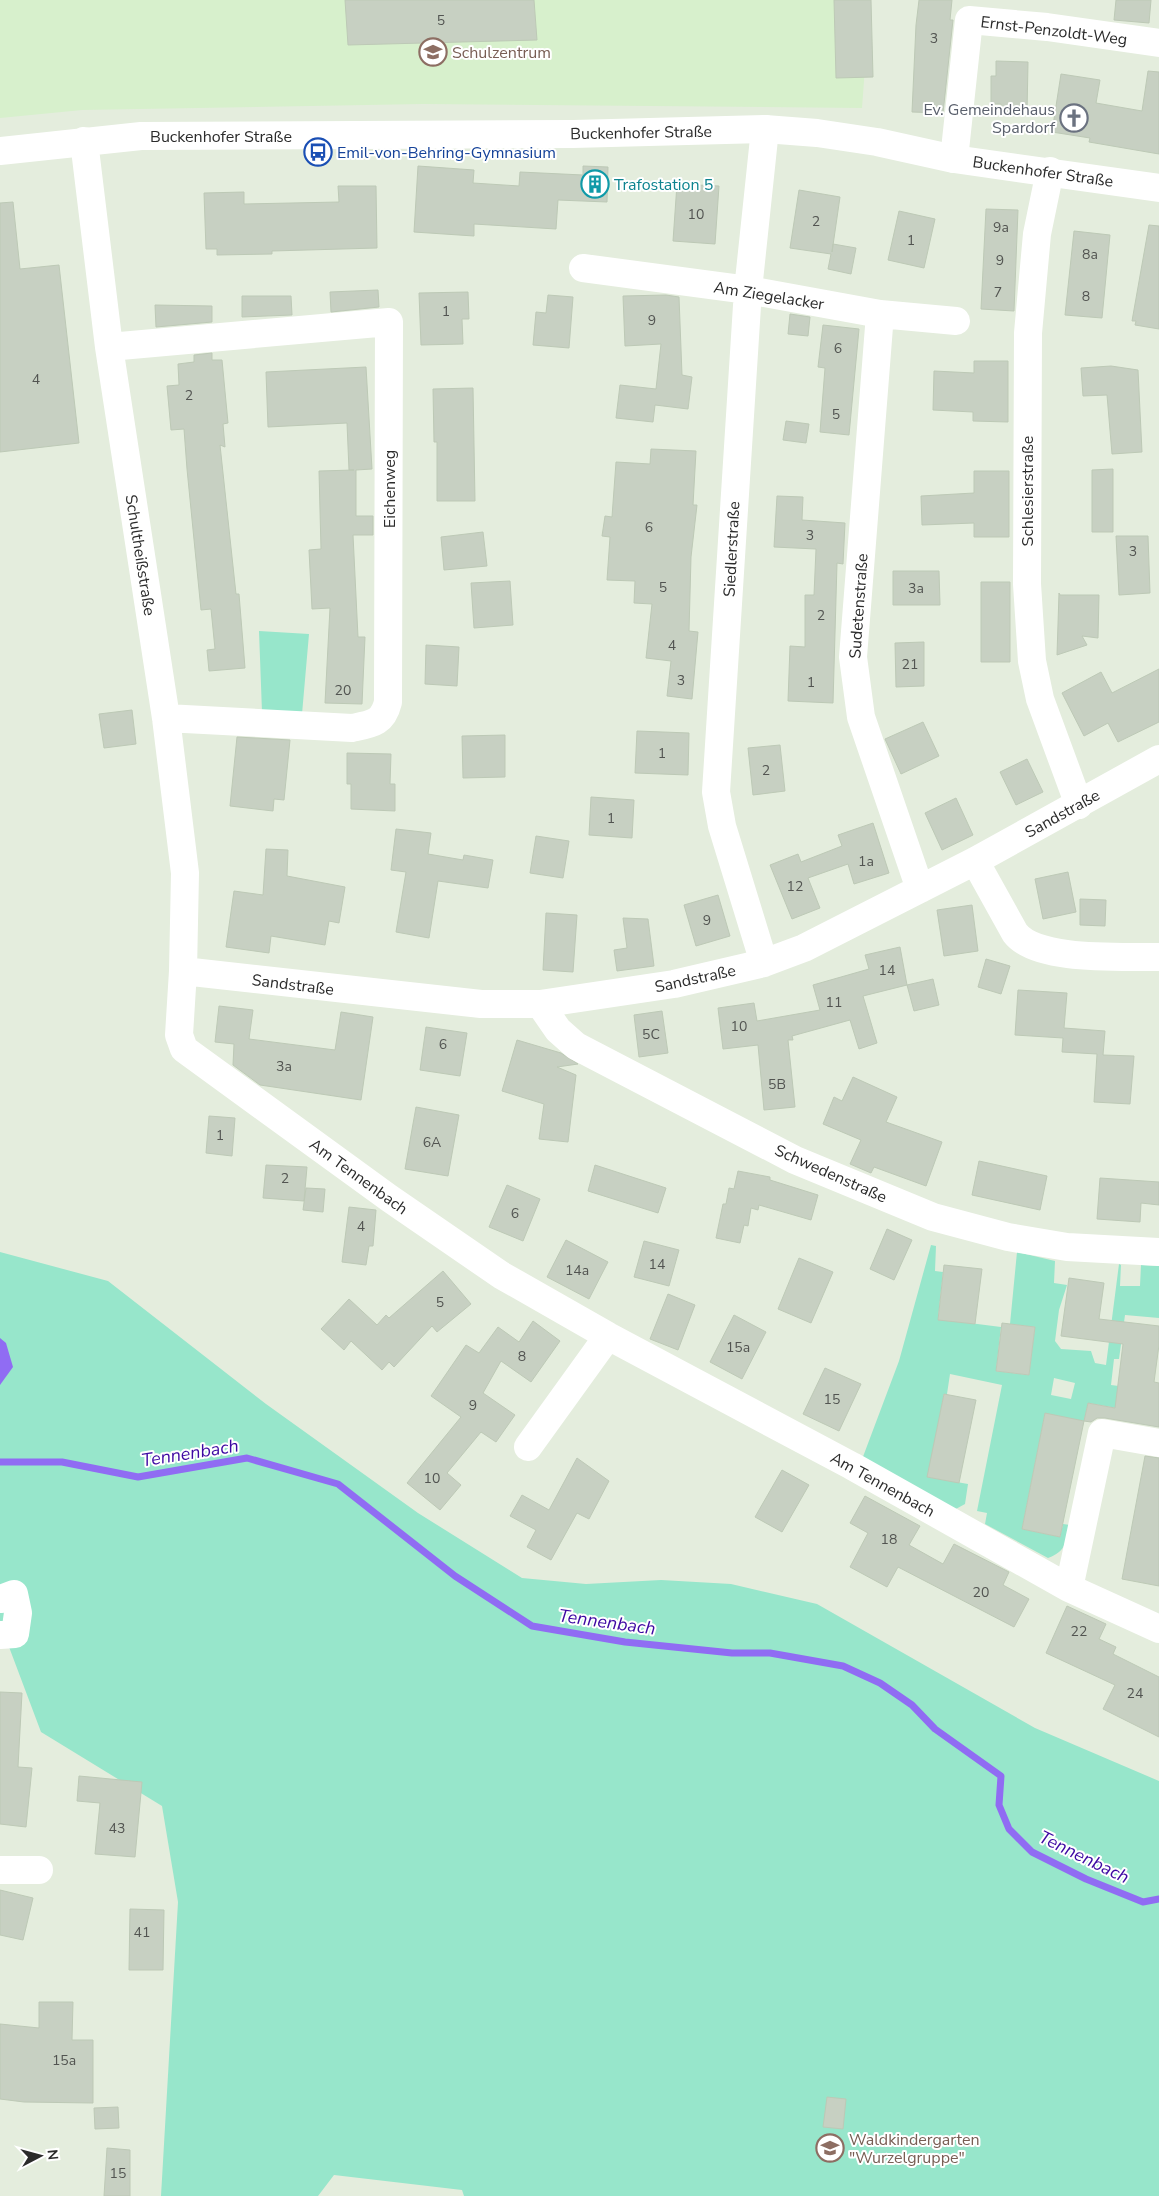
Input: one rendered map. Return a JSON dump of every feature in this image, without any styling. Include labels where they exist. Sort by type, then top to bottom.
[{"type":"street","name":"Ernst-Penzoldt-Weg","points":[[954,159],[969,20],[1046,27],[1159,43]]},
{"type":"street","name":"Buckenhofer Straße","points":[[0,151],[141,136],[553,134],[764,129],[817,133],[877,142],[954,159],[1050,171],[1159,188]]},
{"type":"street","name":"Siedlerstraße","points":[[764,129],[748,290],[716,792],[722,826],[764,963]]},
{"type":"street","name":"Schultheißstraße","points":[[84,141],[109,347],[166,718],[185,874],[183,971]]},
{"type":"street","name":"Schlesierstraße","points":[[1050,171],[1037,234],[1028,333],[1027,584],[1032,661],[1040,699],[1079,804]]},
{"type":"street","name":"Am Ziegelacker","points":[[583,268],[748,290],[880,314],[956,321]]},
{"type":"street","name":"Sudetenstraße","points":[[880,314],[853,657],[861,717],[920,889]]},
{"type":"street","name":"Eichenweg","points":[[109,347],[389,322],[388,692],[385,715],[378,720],[352,728],[166,718]]},
{"type":"street","name":"Sandstraße","points":[[183,971],[463,1002],[540,1004],[674,984],[764,963],[804,948],[975,862],[1159,759]]},
{"type":"street","points":[[975,862],[1015,933],[1025,943],[1044,950],[1066,954],[1159,958]]},
{"type":"street","name":"Am Tennenbach","points":[[183,971],[179,1034],[184,1049],[389,1198],[494,1270],[608,1336],[852,1466],[1069,1588],[1159,1629]]},
{"type":"street","name":"Schwedenstraße","points":[[540,1004],[558,1030],[576,1046],[795,1160],[933,1217],[1008,1236],[1067,1247],[1159,1252]]},
{"type":"street","points":[[528,1447],[608,1336]]},
{"type":"street","points":[[1069,1588],[1102,1433],[1159,1443]]},
{"type":"street","points":[[0,1599],[14,1594],[18,1613],[15,1634],[0,1635]]},
{"type":"street","points":[[0,1870],[40,1870]]},
{"type":"shaded area","name":"Schulzentrum","points":[[0,0],[870,0],[862,108],[423,104],[82,110],[0,118]]},
{"type":"shaded area","points":[[259,631],[309,634],[302,714],[262,712]]},
{"type":"shaded area","points":[[931,1245],[936,1246],[935,1271],[943,1272],[938,1319],[1001,1327],[996,1371],[1029,1375],[1035,1327],[1010,1324],[1017,1252],[1055,1261],[1054,1283],[1067,1285],[1059,1310],[1055,1341],[1061,1349],[1091,1351],[1095,1363],[1106,1365],[1119,1264],[1121,1265],[1120,1286],[1140,1286],[1141,1265],[1159,1266],[1159,1318],[1125,1315],[1119,1359],[1114,1359],[1111,1385],[1142,1389],[1145,1413],[1088,1403],[1084,1421],[1045,1414],[1022,1529],[1060,1537],[1063,1524],[1070,1525],[1062,1549],[1048,1558],[985,1524],[987,1513],[977,1511],[1002,1385],[950,1374],[947,1394],[944,1394],[928,1477],[968,1484],[965,1504],[954,1510],[861,1462],[899,1361]],"holes":[[[1054,1378],[1075,1383],[1071,1399],[1051,1395]]]},
{"type":"shaded area","points":[[0,1252],[108,1281],[266,1404],[418,1513],[522,1578],[586,1584],[661,1580],[731,1584],[817,1604],[1035,1728],[1159,1781],[1159,2196],[464,2196],[462,2190],[334,2175],[318,2196],[161,2196],[178,1902],[162,1806],[41,1732],[0,1623]]},
{"type":"shaded area","points":[[0,1338],[6,1343],[13,1367],[0,1385]]},
{"type":"building","points":[[345,0],[534,0],[537,40],[348,45]]},
{"type":"building","points":[[834,0],[871,0],[873,77],[836,78]]},
{"type":"building","points":[[919,0],[952,0],[950,20],[953,20],[943,113],[912,112]]},
{"type":"building","points":[[1116,0],[1151,0],[1149,23],[1114,20]]},
{"type":"building","points":[[996,61],[1028,62],[1027,113],[1002,112],[1001,104],[991,104],[991,76],[996,76]]},
{"type":"building","points":[[1148,71],[1159,72],[1159,154],[1089,142],[1090,138],[1052,132],[1061,74],[1100,80],[1096,103],[1142,111]]},
{"type":"building","points":[[418,166],[474,170],[473,183],[519,186],[520,172],[583,175],[583,166],[608,167],[607,202],[558,200],[556,229],[474,224],[474,236],[414,232]]},
{"type":"building","points":[[677,184],[719,186],[715,244],[673,241]]},
{"type":"building","points":[[338,186],[376,186],[377,248],[272,251],[272,254],[217,255],[217,249],[206,249],[204,193],[244,192],[244,204],[339,202]]},
{"type":"building","points":[[799,190],[840,197],[833,244],[856,248],[851,274],[828,269],[831,254],[790,248]]},
{"type":"building","points":[[13,202],[20,269],[59,265],[79,443],[0,452],[0,203]]},
{"type":"building","points":[[986,209],[1018,210],[1014,311],[981,309]]},
{"type":"building","points":[[899,211],[935,219],[924,268],[888,260]]},
{"type":"building","points":[[1149,225],[1159,226],[1159,329],[1135,325],[1136,321],[1132,321]]},
{"type":"building","points":[[1074,231],[1110,235],[1102,318],[1065,315]]},
{"type":"building","points":[[378,290],[379,307],[331,312],[330,292]]},
{"type":"building","points":[[468,292],[469,319],[462,319],[463,344],[421,345],[419,293]]},
{"type":"building","points":[[548,295],[573,297],[569,348],[533,345],[536,312],[546,313]]},
{"type":"building","points":[[666,295],[679,297],[682,375],[692,377],[688,409],[655,405],[653,422],[616,418],[620,385],[656,389],[661,344],[625,346],[623,296]]},
{"type":"building","points":[[242,296],[291,296],[292,315],[242,317]]},
{"type":"building","points":[[155,305],[212,306],[212,322],[156,327]]},
{"type":"building","points":[[790,314],[810,317],[808,336],[788,334]]},
{"type":"building","points":[[823,325],[859,329],[849,435],[820,432],[825,368],[818,367]]},
{"type":"building","points":[[212,353],[212,360],[222,360],[228,423],[223,424],[225,447],[220,445],[236,594],[239,594],[245,668],[209,671],[207,650],[215,649],[211,609],[201,610],[184,429],[171,430],[167,386],[179,385],[178,364],[194,362],[194,355]]},
{"type":"building","points":[[974,361],[1008,361],[1008,422],[973,421],[973,412],[933,410],[934,371],[974,373]]},
{"type":"building","points":[[1111,366],[1138,370],[1142,452],[1112,454],[1107,395],[1083,396],[1081,368]]},
{"type":"building","points":[[366,367],[372,469],[356,470],[356,516],[373,516],[373,535],[353,535],[358,637],[365,637],[362,704],[325,703],[330,608],[312,609],[309,550],[321,549],[319,471],[354,470],[349,470],[347,423],[268,427],[266,372]]},
{"type":"building","points":[[473,388],[475,501],[437,501],[437,442],[434,442],[433,389]]},
{"type":"building","points":[[786,421],[809,424],[806,443],[783,440]]},
{"type":"building","points":[[651,449],[696,451],[693,505],[697,505],[691,557],[689,631],[698,632],[692,699],[667,696],[671,661],[646,658],[652,604],[634,603],[635,581],[607,580],[610,537],[602,536],[605,516],[612,517],[616,462],[650,464]]},
{"type":"building","points":[[1113,469],[1113,532],[1092,532],[1092,470]]},
{"type":"building","points":[[974,471],[1009,471],[1009,537],[974,537],[974,523],[922,525],[921,496],[974,493]]},
{"type":"building","points":[[777,496],[803,497],[802,520],[845,523],[843,564],[837,563],[833,703],[788,701],[790,646],[805,647],[805,595],[814,595],[816,549],[774,547]]},
{"type":"building","points":[[483,532],[487,566],[444,570],[441,537]]},
{"type":"building","points":[[1116,536],[1148,536],[1150,593],[1119,595]]},
{"type":"building","points":[[893,571],[939,571],[940,605],[893,605]]},
{"type":"building","points":[[510,581],[513,625],[474,628],[471,583]]},
{"type":"building","points":[[981,582],[1010,582],[1010,662],[981,662]]},
{"type":"building","points":[[1059,593],[1060,595],[1099,595],[1098,638],[1082,636],[1087,645],[1057,655]]},
{"type":"building","points":[[924,642],[924,686],[896,687],[895,643]]},
{"type":"building","points":[[426,645],[459,647],[457,686],[425,684]]},
{"type":"building","points":[[1159,669],[1159,722],[1118,742],[1108,723],[1084,736],[1062,693],[1101,672],[1112,693]]},
{"type":"building","points":[[132,710],[136,744],[104,748],[99,714]]},
{"type":"building","points":[[923,722],[939,756],[901,774],[885,739]]},
{"type":"building","points":[[637,731],[689,733],[688,775],[635,773]]},
{"type":"building","points":[[505,735],[505,777],[463,778],[462,736]]},
{"type":"building","points":[[237,737],[290,740],[284,800],[274,799],[273,811],[230,806]]},
{"type":"building","points":[[780,745],[785,791],[753,795],[748,748]]},
{"type":"building","points":[[347,753],[391,754],[390,784],[395,784],[395,811],[351,809],[351,784],[347,784]]},
{"type":"building","points":[[1027,759],[1043,792],[1016,805],[1000,772]]},
{"type":"building","points":[[591,797],[634,800],[632,838],[589,835]]},
{"type":"building","points":[[956,798],[973,835],[942,850],[925,813]]},
{"type":"building","points":[[873,823],[889,873],[854,884],[848,864],[808,878],[820,908],[792,919],[770,865],[798,854],[801,862],[842,846],[838,835]]},
{"type":"building","points":[[396,829],[431,833],[428,854],[463,860],[464,855],[493,860],[488,888],[438,881],[429,938],[396,932],[406,872],[391,870]]},
{"type":"building","points":[[536,836],[569,841],[563,878],[530,873]]},
{"type":"building","points":[[266,849],[288,850],[287,876],[345,887],[339,923],[329,921],[325,945],[271,936],[269,953],[226,947],[234,891],[263,895]]},
{"type":"building","points":[[1068,872],[1076,912],[1043,919],[1035,879]]},
{"type":"building","points":[[718,895],[730,936],[696,946],[684,905]]},
{"type":"building","points":[[1080,899],[1106,900],[1105,926],[1080,925]]},
{"type":"building","points":[[972,905],[978,951],[944,956],[937,910]]},
{"type":"building","points":[[546,913],[577,915],[573,972],[543,970]]},
{"type":"building","points":[[623,918],[648,919],[654,966],[617,971],[614,950],[627,948]]},
{"type":"building","points":[[900,947],[907,985],[863,996],[877,1043],[859,1049],[850,1020],[792,1036],[793,1040],[788,1040],[795,1107],[764,1110],[758,1045],[723,1049],[718,1008],[754,1003],[757,1021],[820,1010],[813,985],[869,969],[865,955]]},
{"type":"building","points":[[986,959],[1010,966],[1001,994],[978,987]]},
{"type":"building","points":[[933,979],[939,1005],[914,1011],[907,985]]},
{"type":"building","points":[[1018,990],[1067,993],[1064,1028],[1105,1031],[1103,1055],[1134,1056],[1130,1104],[1094,1102],[1097,1054],[1062,1052],[1063,1038],[1015,1035]]},
{"type":"building","points":[[219,1006],[253,1010],[249,1039],[335,1050],[341,1012],[373,1017],[361,1100],[260,1085],[233,1065],[234,1044],[215,1042]]},
{"type":"building","points":[[662,1011],[668,1053],[639,1057],[634,1015]]},
{"type":"building","points":[[426,1027],[467,1033],[460,1076],[420,1070]]},
{"type":"building","points":[[517,1040],[561,1053],[578,1064],[557,1067],[576,1075],[568,1142],[539,1139],[544,1104],[502,1091]]},
{"type":"building","points":[[853,1077],[897,1097],[886,1122],[942,1142],[926,1186],[874,1167],[871,1173],[850,1164],[861,1140],[823,1124],[834,1097],[842,1101]]},
{"type":"building","points":[[416,1107],[459,1115],[448,1176],[405,1169]]},
{"type":"building","points":[[209,1116],[235,1118],[232,1156],[206,1153]]},
{"type":"building","points":[[979,1161],[1047,1176],[1040,1210],[972,1195]]},
{"type":"building","points":[[266,1165],[307,1167],[304,1201],[263,1198]]},
{"type":"building","points":[[595,1165],[666,1188],[658,1213],[588,1191]]},
{"type":"building","points":[[738,1171],[770,1177],[770,1180],[818,1195],[811,1220],[759,1205],[758,1210],[751,1208],[748,1226],[744,1225],[740,1243],[716,1238],[723,1204],[726,1204],[729,1188],[734,1189]]},
{"type":"building","points":[[1100,1178],[1159,1182],[1159,1205],[1141,1203],[1140,1222],[1097,1219]]},
{"type":"building","points":[[507,1185],[540,1199],[523,1241],[489,1227]]},
{"type":"building","points":[[306,1188],[325,1189],[323,1212],[303,1210]]},
{"type":"building","points":[[349,1207],[376,1210],[373,1246],[369,1246],[366,1265],[342,1262]]},
{"type":"building","points":[[887,1229],[912,1240],[894,1280],[870,1269]]},
{"type":"building","points":[[566,1240],[608,1262],[589,1299],[547,1277]]},
{"type":"building","points":[[644,1241],[679,1250],[669,1286],[634,1277]]},
{"type":"building","points":[[799,1258],[833,1272],[811,1323],[778,1309]]},
{"type":"building","points":[[944,1265],[982,1269],[975,1324],[938,1320]]},
{"type":"building","points":[[443,1271],[471,1304],[437,1332],[432,1326],[394,1367],[389,1362],[382,1370],[351,1341],[344,1350],[321,1329],[349,1299],[377,1325],[386,1315],[389,1318]]},
{"type":"building","points":[[1069,1278],[1104,1283],[1099,1319],[1159,1326],[1159,1345],[1154,1382],[1159,1383],[1159,1427],[1105,1418],[1097,1418],[1091,1422],[1084,1421],[1088,1403],[1115,1408],[1123,1344],[1061,1336]]},
{"type":"building","points":[[668,1294],[695,1305],[678,1350],[650,1339]]},
{"type":"building","points":[[734,1315],[766,1332],[742,1379],[710,1362]]},
{"type":"building","points":[[533,1321],[560,1341],[531,1382],[501,1361],[483,1393],[515,1415],[496,1442],[481,1432],[447,1473],[461,1485],[440,1510],[407,1483],[461,1417],[431,1396],[466,1345],[479,1353],[498,1327],[519,1342]]},
{"type":"building","points":[[1002,1323],[1035,1327],[1029,1375],[996,1371]]},
{"type":"building","points":[[825,1368],[861,1384],[839,1431],[803,1414]]},
{"type":"building","points":[[944,1394],[976,1400],[959,1483],[927,1477]]},
{"type":"building","points":[[1045,1413],[1084,1421],[1060,1537],[1022,1529]]},
{"type":"building","points":[[1145,1456],[1159,1458],[1159,1586],[1122,1579]]},
{"type":"building","points":[[577,1458],[609,1481],[589,1519],[577,1513],[551,1560],[527,1547],[536,1530],[510,1516],[522,1495],[549,1510]]},
{"type":"building","points":[[782,1470],[809,1485],[782,1532],[755,1517]]},
{"type":"building","points":[[865,1496],[920,1526],[909,1545],[943,1564],[954,1544],[1009,1572],[1003,1585],[1029,1599],[1014,1627],[898,1567],[887,1587],[850,1567],[868,1533],[850,1523]]},
{"type":"building","points":[[1067,1606],[1106,1624],[1099,1639],[1116,1647],[1113,1654],[1159,1677],[1159,1737],[1103,1709],[1115,1685],[1046,1653]]},
{"type":"building","points":[[0,1692],[22,1693],[18,1767],[32,1768],[26,1827],[0,1824]]},
{"type":"building","points":[[79,1776],[142,1782],[135,1857],[95,1854],[100,1803],[77,1801]]},
{"type":"building","points":[[0,1890],[33,1898],[23,1940],[0,1935]]},
{"type":"building","points":[[130,1909],[164,1910],[163,1970],[129,1970]]},
{"type":"building","points":[[39,2002],[73,2002],[72,2040],[93,2040],[93,2103],[24,2102],[0,2099],[0,2024],[39,2028]]},
{"type":"building","points":[[827,2097],[846,2099],[843,2129],[823,2127]]},
{"type":"building","points":[[118,2107],[119,2128],[95,2129],[94,2108]]},
{"type":"building","points":[[107,2148],[130,2150],[130,2196],[104,2196]]},
{"type":"waterway","name":"Tennenbach","points":[[0,1462],[62,1462],[138,1477],[247,1458],[338,1484],[455,1576],[532,1626],[625,1642],[732,1653],[770,1653],[843,1666],[880,1683],[912,1705],[935,1729],[1001,1776],[999,1805],[1009,1829],[1032,1852],[1086,1879],[1143,1902],[1159,1899]]},
{"type":"place","name":"Schulzentrum","points":[[433,52]]},
{"type":"place","name":"Ev. Gemeindehaus Spardorf","points":[[1074,118]]},
{"type":"place","name":"Emil-von-Behring-Gymnasium","points":[[318,152]]},
{"type":"place","name":"Trafostation 5","points":[[595,184]]},
{"type":"place","name":"Waldkindergarten \"Wurzelgruppe\"","points":[[830,2148]]}]
